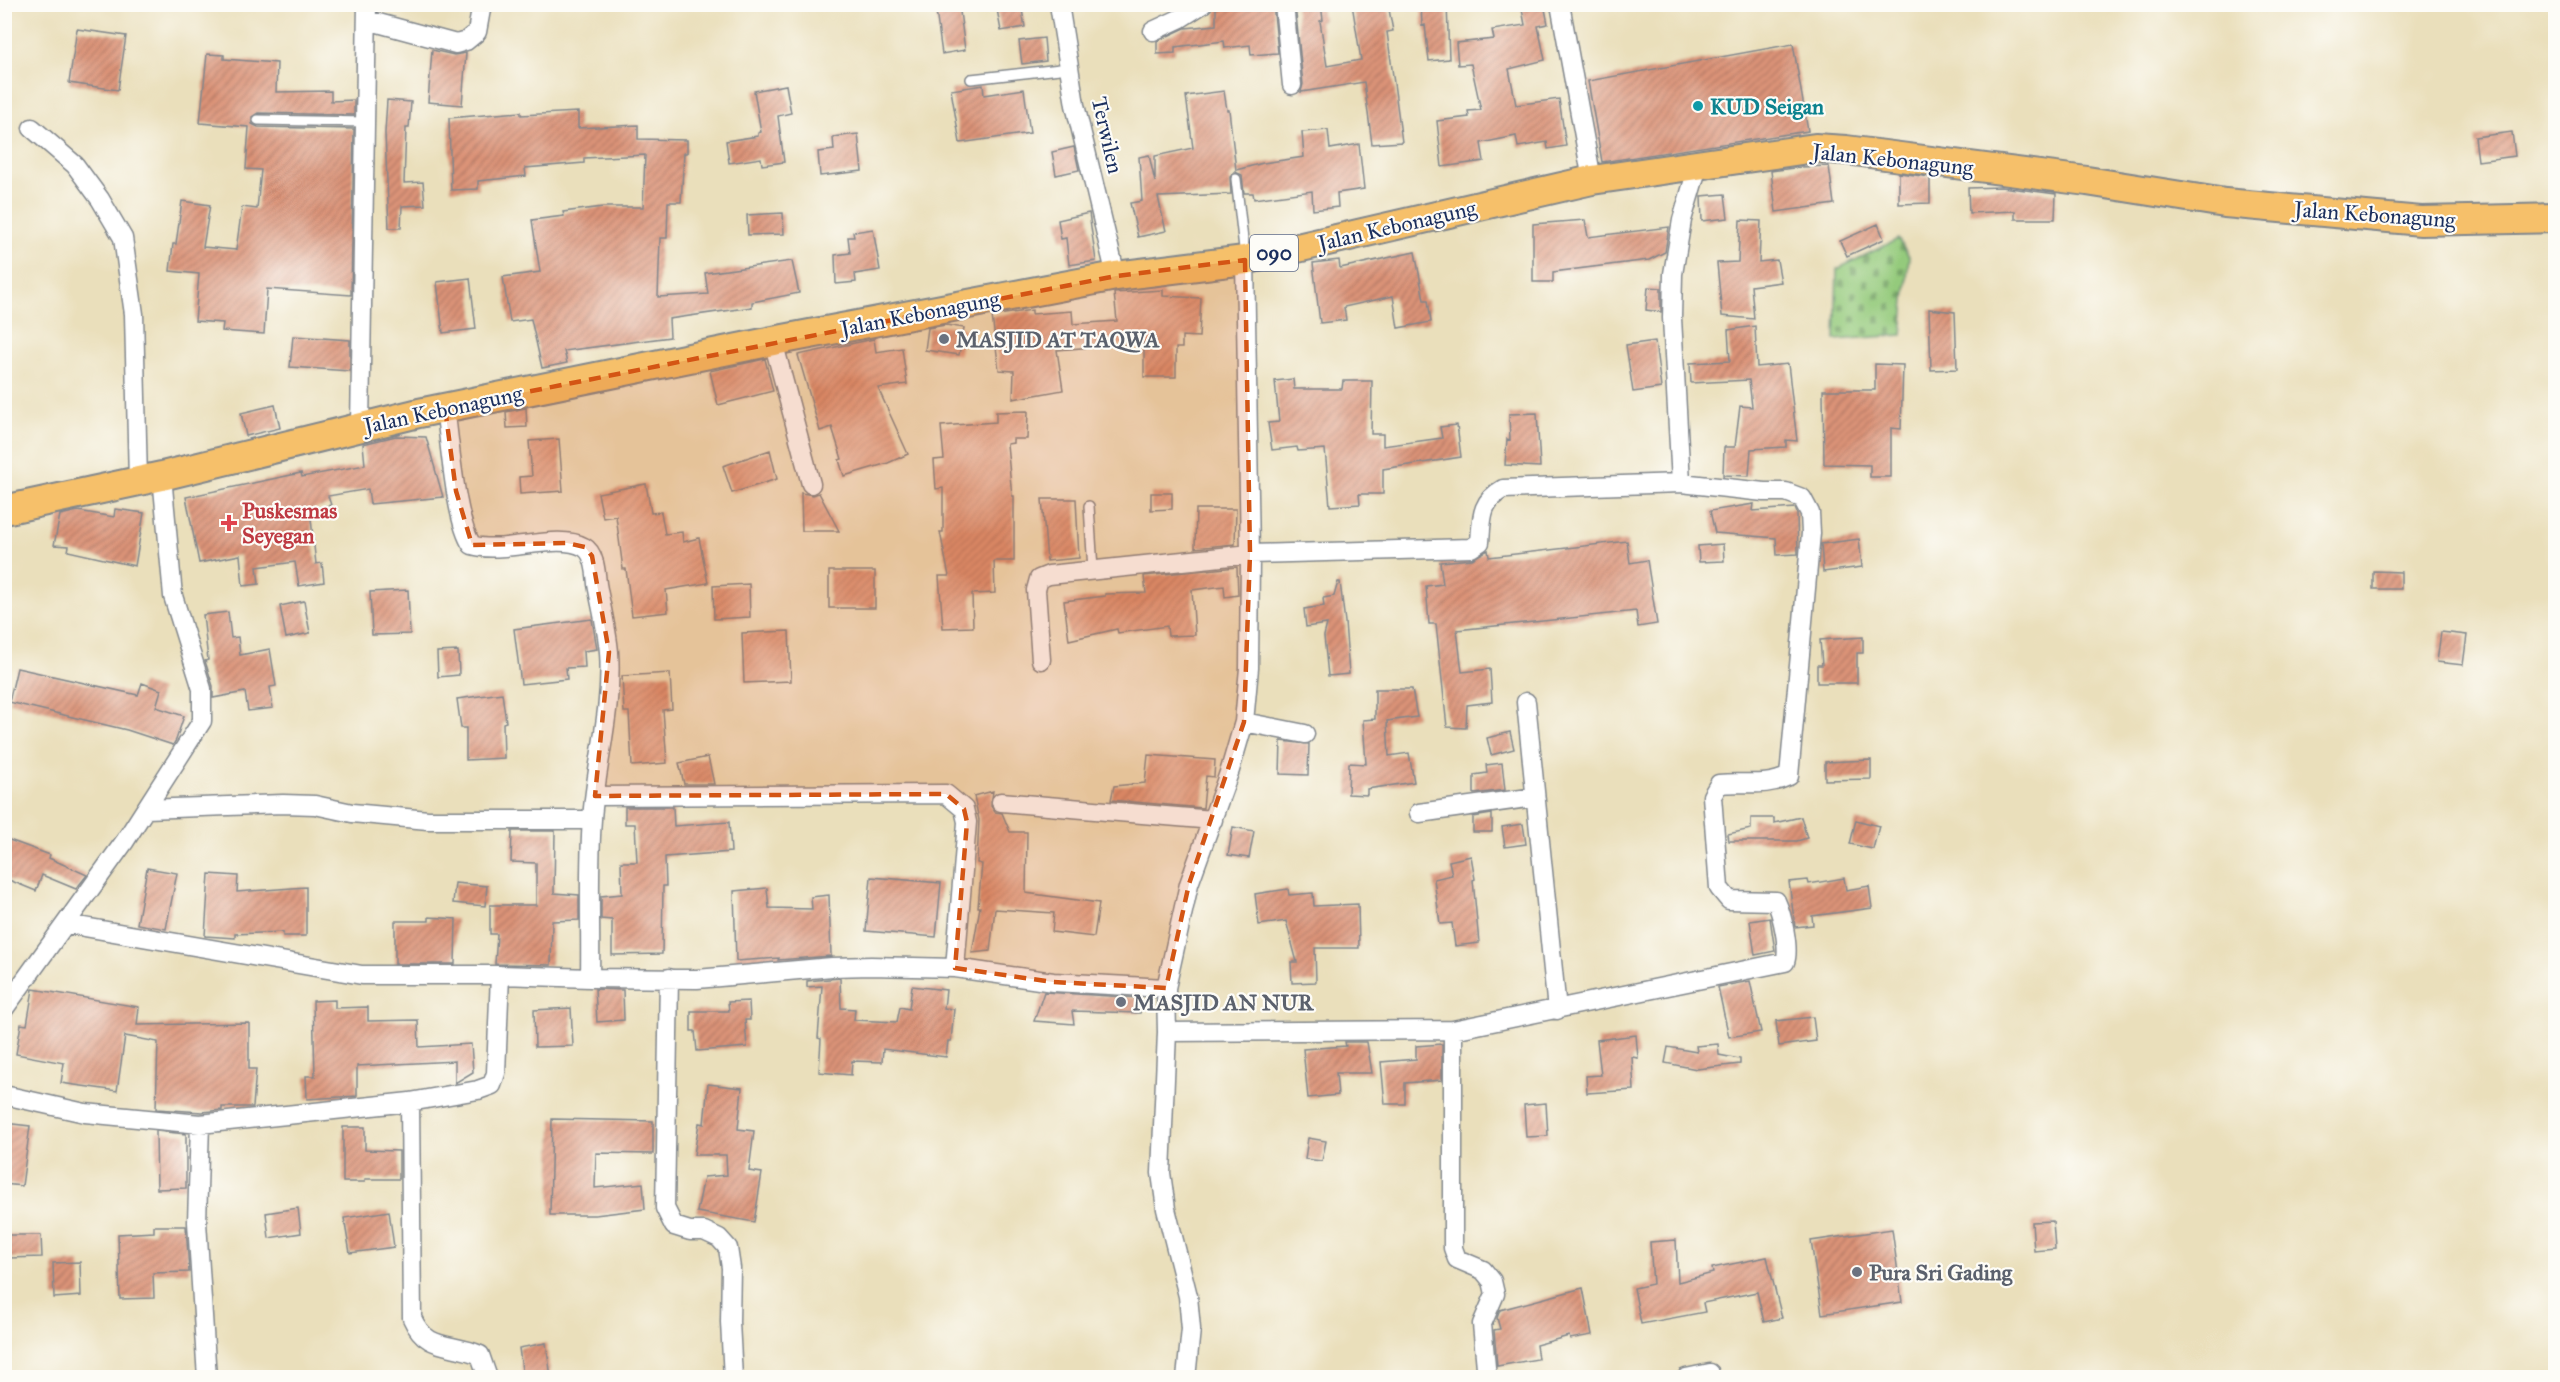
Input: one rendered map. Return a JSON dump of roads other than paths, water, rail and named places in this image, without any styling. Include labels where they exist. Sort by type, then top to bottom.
[{"type":"main road","name":"Jalan Kebonagung","points":[[4,510],[150,478],[360,426],[773,341],[1116,276],[1245,260],[1593,180],[1815,148],[2087,181],[2225,203],[2421,221],[2556,218]]},
{"type":"street","points":[[360,426],[367,12],[456,44],[466,41],[477,32],[482,4]]},
{"type":"street","name":"Terwilen","points":[[1059,4],[1075,105],[1116,276]]},
{"type":"street","points":[[1153,31],[1181,18],[1203,4]]},
{"type":"street","points":[[1284,4],[1292,85]]},
{"type":"street","points":[[1560,4],[1593,180]]},
{"type":"street","points":[[4,1009],[67,924],[195,735],[202,721],[204,704],[202,689],[173,596],[150,478],[134,314],[123,238],[100,199],[75,165],[32,128]]},
{"type":"street","points":[[1681,483],[1672,318],[1673,274],[1682,220],[1698,165]]},
{"type":"street","points":[[1186,1377],[1191,1329],[1188,1296],[1166,1209],[1161,1173],[1167,1032],[1166,988],[1189,884],[1213,820],[1244,722],[1249,668],[1250,554],[1245,260]]},
{"type":"street","points":[[773,341],[810,484]]},
{"type":"street","points":[[445,408],[456,491],[464,528],[472,545],[493,548],[567,543],[585,547],[592,556],[609,652],[608,688],[592,820],[590,978]]},
{"type":"street","points":[[1041,660],[1036,590],[1039,579],[1049,575],[1250,554],[1471,548],[1480,542],[1485,506],[1490,496],[1503,489],[1681,483],[1764,492],[1786,492],[1802,498],[1810,513],[1811,533],[1790,776],[1779,782],[1751,785],[1734,782],[1719,784],[1712,796],[1719,888],[1729,900],[1776,901],[1781,914],[1787,960],[1454,1030],[1167,1032]]},
{"type":"street","points":[[1526,702],[1557,1010]]},
{"type":"street","points":[[1244,722],[1305,734]]},
{"type":"street","points":[[595,795],[946,794],[964,809],[967,822],[955,968]]},
{"type":"street","points":[[1419,813],[1535,797]]},
{"type":"street","points":[[1001,802],[1213,820]]},
{"type":"street","points":[[146,809],[283,804],[315,805],[351,813],[428,820],[592,820]]},
{"type":"street","points":[[67,924],[362,975],[724,978],[832,967],[955,968],[1053,981],[1166,988]]},
{"type":"street","points":[[4,1095],[85,1113],[200,1124],[410,1102],[478,1090],[492,1086],[496,1073],[500,975]]},
{"type":"street","points":[[669,978],[665,1208],[674,1226],[690,1231],[704,1231],[719,1238],[728,1248],[731,1268],[729,1322],[733,1377]]},
{"type":"street","points":[[1454,1030],[1453,1248],[1457,1259],[1483,1270],[1492,1281],[1495,1294],[1482,1324],[1487,1377]]},
{"type":"street","points":[[410,1102],[412,1318],[418,1332],[429,1341],[480,1355],[488,1377]]},
{"type":"street","points":[[200,1124],[197,1222],[207,1377]]},
{"type":"street","points":[[1686,1377],[1710,1373]]},
{"type":"lane","points":[[971,79],[1069,68]]},
{"type":"lane","points":[[258,120],[365,122]]},
{"type":"lane","points":[[1236,179],[1245,260]]},
{"type":"lane","points":[[1089,506],[1093,570]]},
{"type":"place","name":"KUD Seigan","points":[[1698,106]]},
{"type":"place","name":"MASJID AT TAQWA","points":[[944,339]]},
{"type":"place","name":"Puskesmas Seyegan","points":[[229,523]]},
{"type":"place","name":"MASJID AN NUR","points":[[1121,1002]]},
{"type":"place","name":"Pura Sri Gading","points":[[1857,1272]]}]
